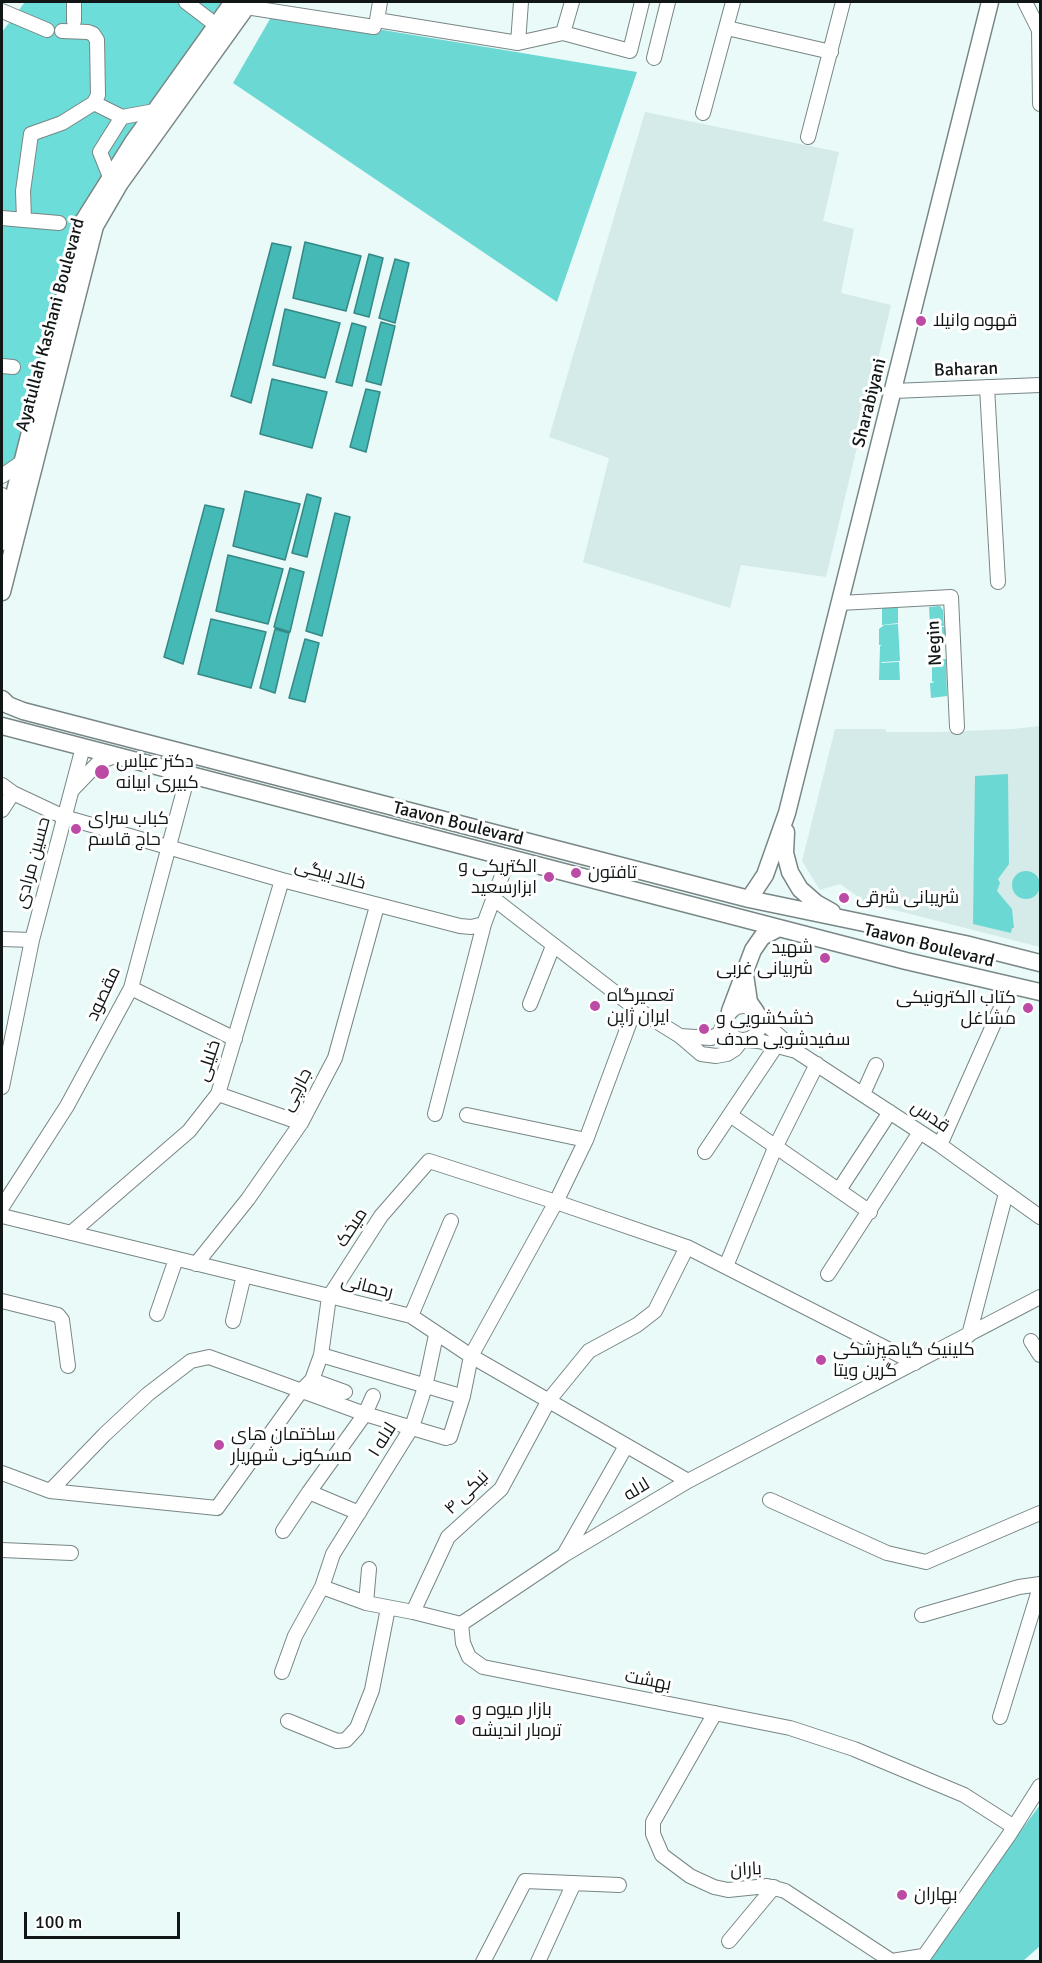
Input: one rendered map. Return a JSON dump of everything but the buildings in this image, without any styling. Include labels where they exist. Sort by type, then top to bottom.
[{"type":"main road","name":"Sharabiyani","points":[[749,899],[765,875],[787,813],[990,2]]},
{"type":"main road","name":"Ayatullah Kashani Boulevard","points":[[3,535],[84,220],[110,177],[216,25],[243,3]]},
{"type":"main road","name":"Ayatullah Kashani Boulevard","points":[[2,592],[95,226],[120,183],[243,3]]},
{"type":"main road","name":"Taavon Boulevard","points":[[2,699],[8,705],[23,711],[749,899],[965,944],[1041,963]]},
{"type":"main road","name":"Taavon Boulevard","points":[[3,725],[906,961],[1041,992]]},
{"type":"main road","name":"Sharabiyani","points":[[787,813],[785,853],[790,872],[800,889],[816,903],[844,919]]},
{"type":"main road","points":[[739,916],[750,932],[753,950]]},
{"type":"main road","points":[[728,1016],[753,950],[762,937],[779,928]]},
{"type":"main road","points":[[906,961],[926,955],[928,946],[913,933]]},
{"type":"main road","points":[[962,974],[947,960],[949,951],[965,944]]},
{"type":"main road","points":[[745,971],[749,1002],[757,1015]]},
{"type":"street","points":[[9,2],[2,11],[47,30]]},
{"type":"street","points":[[74,2],[74,21]]},
{"type":"street","points":[[186,2],[216,25]]},
{"type":"street","points":[[380,2],[377,20],[519,43],[564,33],[630,51],[642,2]]},
{"type":"street","points":[[519,43],[521,2]]},
{"type":"street","points":[[564,33],[572,2]]},
{"type":"street","points":[[654,58],[668,2]]},
{"type":"street","points":[[703,112],[733,2]]},
{"type":"street","points":[[808,137],[843,2]]},
{"type":"street","points":[[1025,2],[1039,30],[1041,104]]},
{"type":"street","points":[[243,3],[374,27]]},
{"type":"street","points":[[727,28],[831,52]]},
{"type":"street","points":[[24,220],[23,191],[31,134],[62,123],[94,103],[98,95],[97,40],[93,34],[88,32],[62,31]]},
{"type":"street","points":[[94,103],[122,117],[155,111]]},
{"type":"street","points":[[110,177],[100,152],[122,117]]},
{"type":"street","points":[[2,218],[59,223]]},
{"type":"street","name":"Baharan","points":[[893,391],[1041,385]]},
{"type":"street","points":[[987,387],[998,582]]},
{"type":"street","points":[[2,476],[21,462]]},
{"type":"street","points":[[2,495],[6,508],[3,535]]},
{"type":"street","name":"Negin","points":[[840,603],[951,597],[957,727]]},
{"type":"street","name":"حسین مرادی","points":[[2,1087],[32,940],[83,747]]},
{"type":"street","points":[[71,790],[99,762],[115,756]]},
{"type":"street","name":"مقصود","points":[[2,1207],[67,1106],[131,988],[188,775]]},
{"type":"street","points":[[2,810],[7,789]]},
{"type":"street","name":"خالد بیگی","points":[[7,789],[64,817],[282,880],[460,926],[471,927],[484,924]]},
{"type":"street","points":[[435,1114],[484,924],[509,856]]},
{"type":"street","name":"خلیلی","points":[[71,1233],[189,1131],[218,1094],[282,880]]},
{"type":"street","points":[[494,899],[635,1008],[680,1036],[701,1054],[716,1056],[727,1054],[744,1040],[752,1038],[759,1029],[757,1015],[746,1006],[740,1006],[728,1016],[719,1034],[711,1038],[680,1036]]},
{"type":"street","name":"جارچی","points":[[196,1264],[248,1199],[301,1123],[335,1058],[376,906]]},
{"type":"street","points":[[2,939],[32,940]]},
{"type":"street","points":[[530,1004],[553,946]]},
{"type":"street","points":[[131,988],[235,1039]]},
{"type":"street","points":[[940,1145],[1004,1003]]},
{"type":"street","points":[[2,1473],[50,1491],[113,1426],[148,1394],[191,1361],[209,1357],[365,1414],[448,1438],[463,1396],[471,1356],[556,1202],[586,1140],[635,1008]]},
{"type":"street","name":"قدس","points":[[757,1015],[796,1051],[940,1145],[1041,1217]]},
{"type":"street","points":[[728,1016],[728,1032],[731,1036],[744,1040]]},
{"type":"street","name":"قدس","points":[[744,1040],[796,1051]]},
{"type":"street","points":[[705,1152],[776,1046]]},
{"type":"street","points":[[726,1266],[775,1148],[817,1064]]},
{"type":"street","points":[[863,1094],[876,1065]]},
{"type":"street","points":[[218,1094],[301,1123]]},
{"type":"street","points":[[839,1190],[890,1112]]},
{"type":"street","points":[[467,1115],[586,1140]]},
{"type":"street","points":[[730,1115],[870,1212]]},
{"type":"street","points":[[828,1274],[920,1132]]},
{"type":"street","name":"میخک","points":[[50,1491],[217,1508],[301,1391],[312,1380],[321,1355],[329,1297],[381,1216],[429,1161],[556,1202]]},
{"type":"street","points":[[969,1335],[1006,1193]]},
{"type":"street","points":[[556,1202],[687,1247],[915,1363]]},
{"type":"street","name":"رحمانی","points":[[2,1216],[411,1316],[436,1335],[471,1356],[688,1481]]},
{"type":"street","points":[[411,1316],[451,1221]]},
{"type":"street","name":"نیکی ۴","points":[[413,1612],[448,1538],[501,1489],[549,1400],[589,1351],[637,1325],[655,1311],[687,1247]]},
{"type":"street","points":[[157,1314],[176,1259]]},
{"type":"street","points":[[233,1322],[244,1275]]},
{"type":"street","name":"لاله","points":[[461,1624],[564,1555],[688,1481],[1041,1297]]},
{"type":"street","points":[[2,1302],[58,1315],[62,1320],[68,1366]]},
{"type":"street","name":"لاله ۱","points":[[282,1672],[294,1636],[322,1587],[333,1554],[412,1427],[425,1387],[436,1335]]},
{"type":"street","points":[[1031,1341],[1041,1355]]},
{"type":"street","points":[[321,1355],[457,1395]]},
{"type":"street","points":[[312,1380],[345,1392]]},
{"type":"street","points":[[283,1531],[365,1414],[372,1396]]},
{"type":"street","points":[[564,1555],[626,1446]]},
{"type":"street","points":[[309,1492],[359,1513]]},
{"type":"street","points":[[770,1500],[886,1553],[926,1562],[1041,1513]]},
{"type":"street","points":[[2,1550],[70,1553]]},
{"type":"street","points":[[366,1603],[369,1569]]},
{"type":"street","points":[[922,1615],[1019,1587],[1041,1586],[1000,1717]]},
{"type":"street","points":[[322,1587],[366,1603],[461,1624]]},
{"type":"street","points":[[288,1721],[337,1741],[346,1740],[357,1728],[372,1690],[388,1608]]},
{"type":"street","name":"بهشت","points":[[461,1624],[463,1643],[469,1658],[483,1667],[790,1728],[854,1749],[963,1795],[1014,1827]]},
{"type":"street","name":"باران","points":[[715,1713],[653,1821],[653,1834],[662,1855],[690,1876],[714,1887],[728,1890],[774,1887],[785,1891],[893,1961]]},
{"type":"street","points":[[893,1961],[921,1959],[1041,1786]]},
{"type":"street","points":[[483,1962],[525,1881],[620,1885]]},
{"type":"street","points":[[538,1962],[574,1883]]},
{"type":"street","points":[[729,1941],[774,1887]]},
{"type":"street","points":[[861,1941],[877,1962]]},
{"type":"shaded area","points":[[25,2],[223,2],[96,184],[77,223],[17,459],[2,468],[2,32]]},
{"type":"shaded area","points":[[274,12],[637,72],[557,302],[233,83]]},
{"type":"shaded area","points":[[645,112],[839,152],[823,221],[854,229],[841,293],[891,305],[826,577],[741,565],[730,608],[583,562],[609,458],[549,437]]},
{"type":"shaded area","points":[[305,242],[361,256],[346,311],[293,298]]},
{"type":"shaded area","points":[[272,243],[291,247],[251,403],[231,396]]},
{"type":"shaded area","points":[[369,254],[383,258],[369,317],[354,313]]},
{"type":"shaded area","points":[[395,259],[409,263],[395,323],[379,318]]},
{"type":"shaded area","points":[[285,309],[340,323],[325,378],[273,365]]},
{"type":"shaded area","points":[[381,322],[395,326],[381,385],[366,381]]},
{"type":"shaded area","points":[[352,323],[366,327],[352,386],[336,382]]},
{"type":"shaded area","points":[[272,379],[327,392],[312,448],[260,434]]},
{"type":"shaded area","points":[[366,389],[380,392],[366,452],[350,447]]},
{"type":"shaded area","points":[[245,491],[300,504],[285,560],[233,546]]},
{"type":"shaded area","points":[[307,494],[321,498],[307,557],[292,553]]},
{"type":"shaded area","points":[[205,505],[224,509],[183,664],[164,657]]},
{"type":"shaded area","points":[[335,513],[350,517],[322,636],[306,631]]},
{"type":"shaded area","points":[[228,555],[283,569],[268,624],[216,611]]},
{"type":"shaded area","points":[[290,568],[304,572],[290,632],[274,627]]},
{"type":"shaded area","points":[[940,606],[943,610],[944,626],[930,626],[929,607]]},
{"type":"shaded area","points":[[882,607],[898,607],[898,623],[882,625]]},
{"type":"shaded area","points":[[211,619],[266,632],[251,688],[198,674]]},
{"type":"shaded area","points":[[898,624],[900,661],[881,663],[899,662],[900,680],[879,680],[880,646],[882,645],[879,645],[879,629],[884,625]]},
{"type":"shaded area","points":[[930,627],[945,627],[946,642],[930,643]]},
{"type":"shaded area","points":[[275,629],[289,633],[275,693],[260,688]]},
{"type":"shaded area","points":[[305,639],[319,643],[305,702],[289,698]]},
{"type":"shaded area","points":[[946,659],[947,696],[931,698],[930,683],[933,683],[934,681],[932,682],[932,660]]},
{"type":"shaded area","points":[[1040,726],[1040,947],[867,903],[840,884],[820,890],[802,861],[835,729],[942,732]]},
{"type":"shaded area","points":[[1008,774],[1009,864],[998,879],[1000,883],[997,891],[1012,909],[1014,928],[1011,933],[973,924],[975,776]]},
{"type":"shaded area","points":[[1026,871],[1036,875],[1040,885],[1036,895],[1026,899],[1016,895],[1012,885],[1016,875]]},
{"type":"shaded area","points":[[1040,1805],[1040,1946],[1023,1961],[922,1962]]},
{"type":"place","name":"قهوه وانیلا","points":[[921,321]]},
{"type":"place","name":"دکتر عباس کبیری ابیانه","points":[[102,772]]},
{"type":"place","name":"کباب سرای حاج قاسم","points":[[76,829]]},
{"type":"place","name":"تافتون","points":[[576,873]]},
{"type":"place","name":"الکتریکی و ابزارسعید","points":[[549,877]]},
{"type":"place","name":"شریبانی شرقی","points":[[844,898]]},
{"type":"place","name":"شهید شربیانی غربی","points":[[825,958]]},
{"type":"place","name":"تعمیرگاه ایران ژاپن","points":[[595,1006]]},
{"type":"place","name":"کتاب الکترونیکی مشاغل","points":[[1028,1008]]},
{"type":"place","name":"خشکشویی و سفیدشویی صدف","points":[[704,1029]]},
{"type":"place","name":"کلینیک گیاهپزشکی گرین ویتا","points":[[821,1360]]},
{"type":"place","name":"ساختمان های مسکونی شهریار","points":[[219,1445]]},
{"type":"place","name":"بازار میوه و تره‌بار اندیشه","points":[[460,1720]]},
{"type":"place","name":"بهاران","points":[[902,1895]]}]
